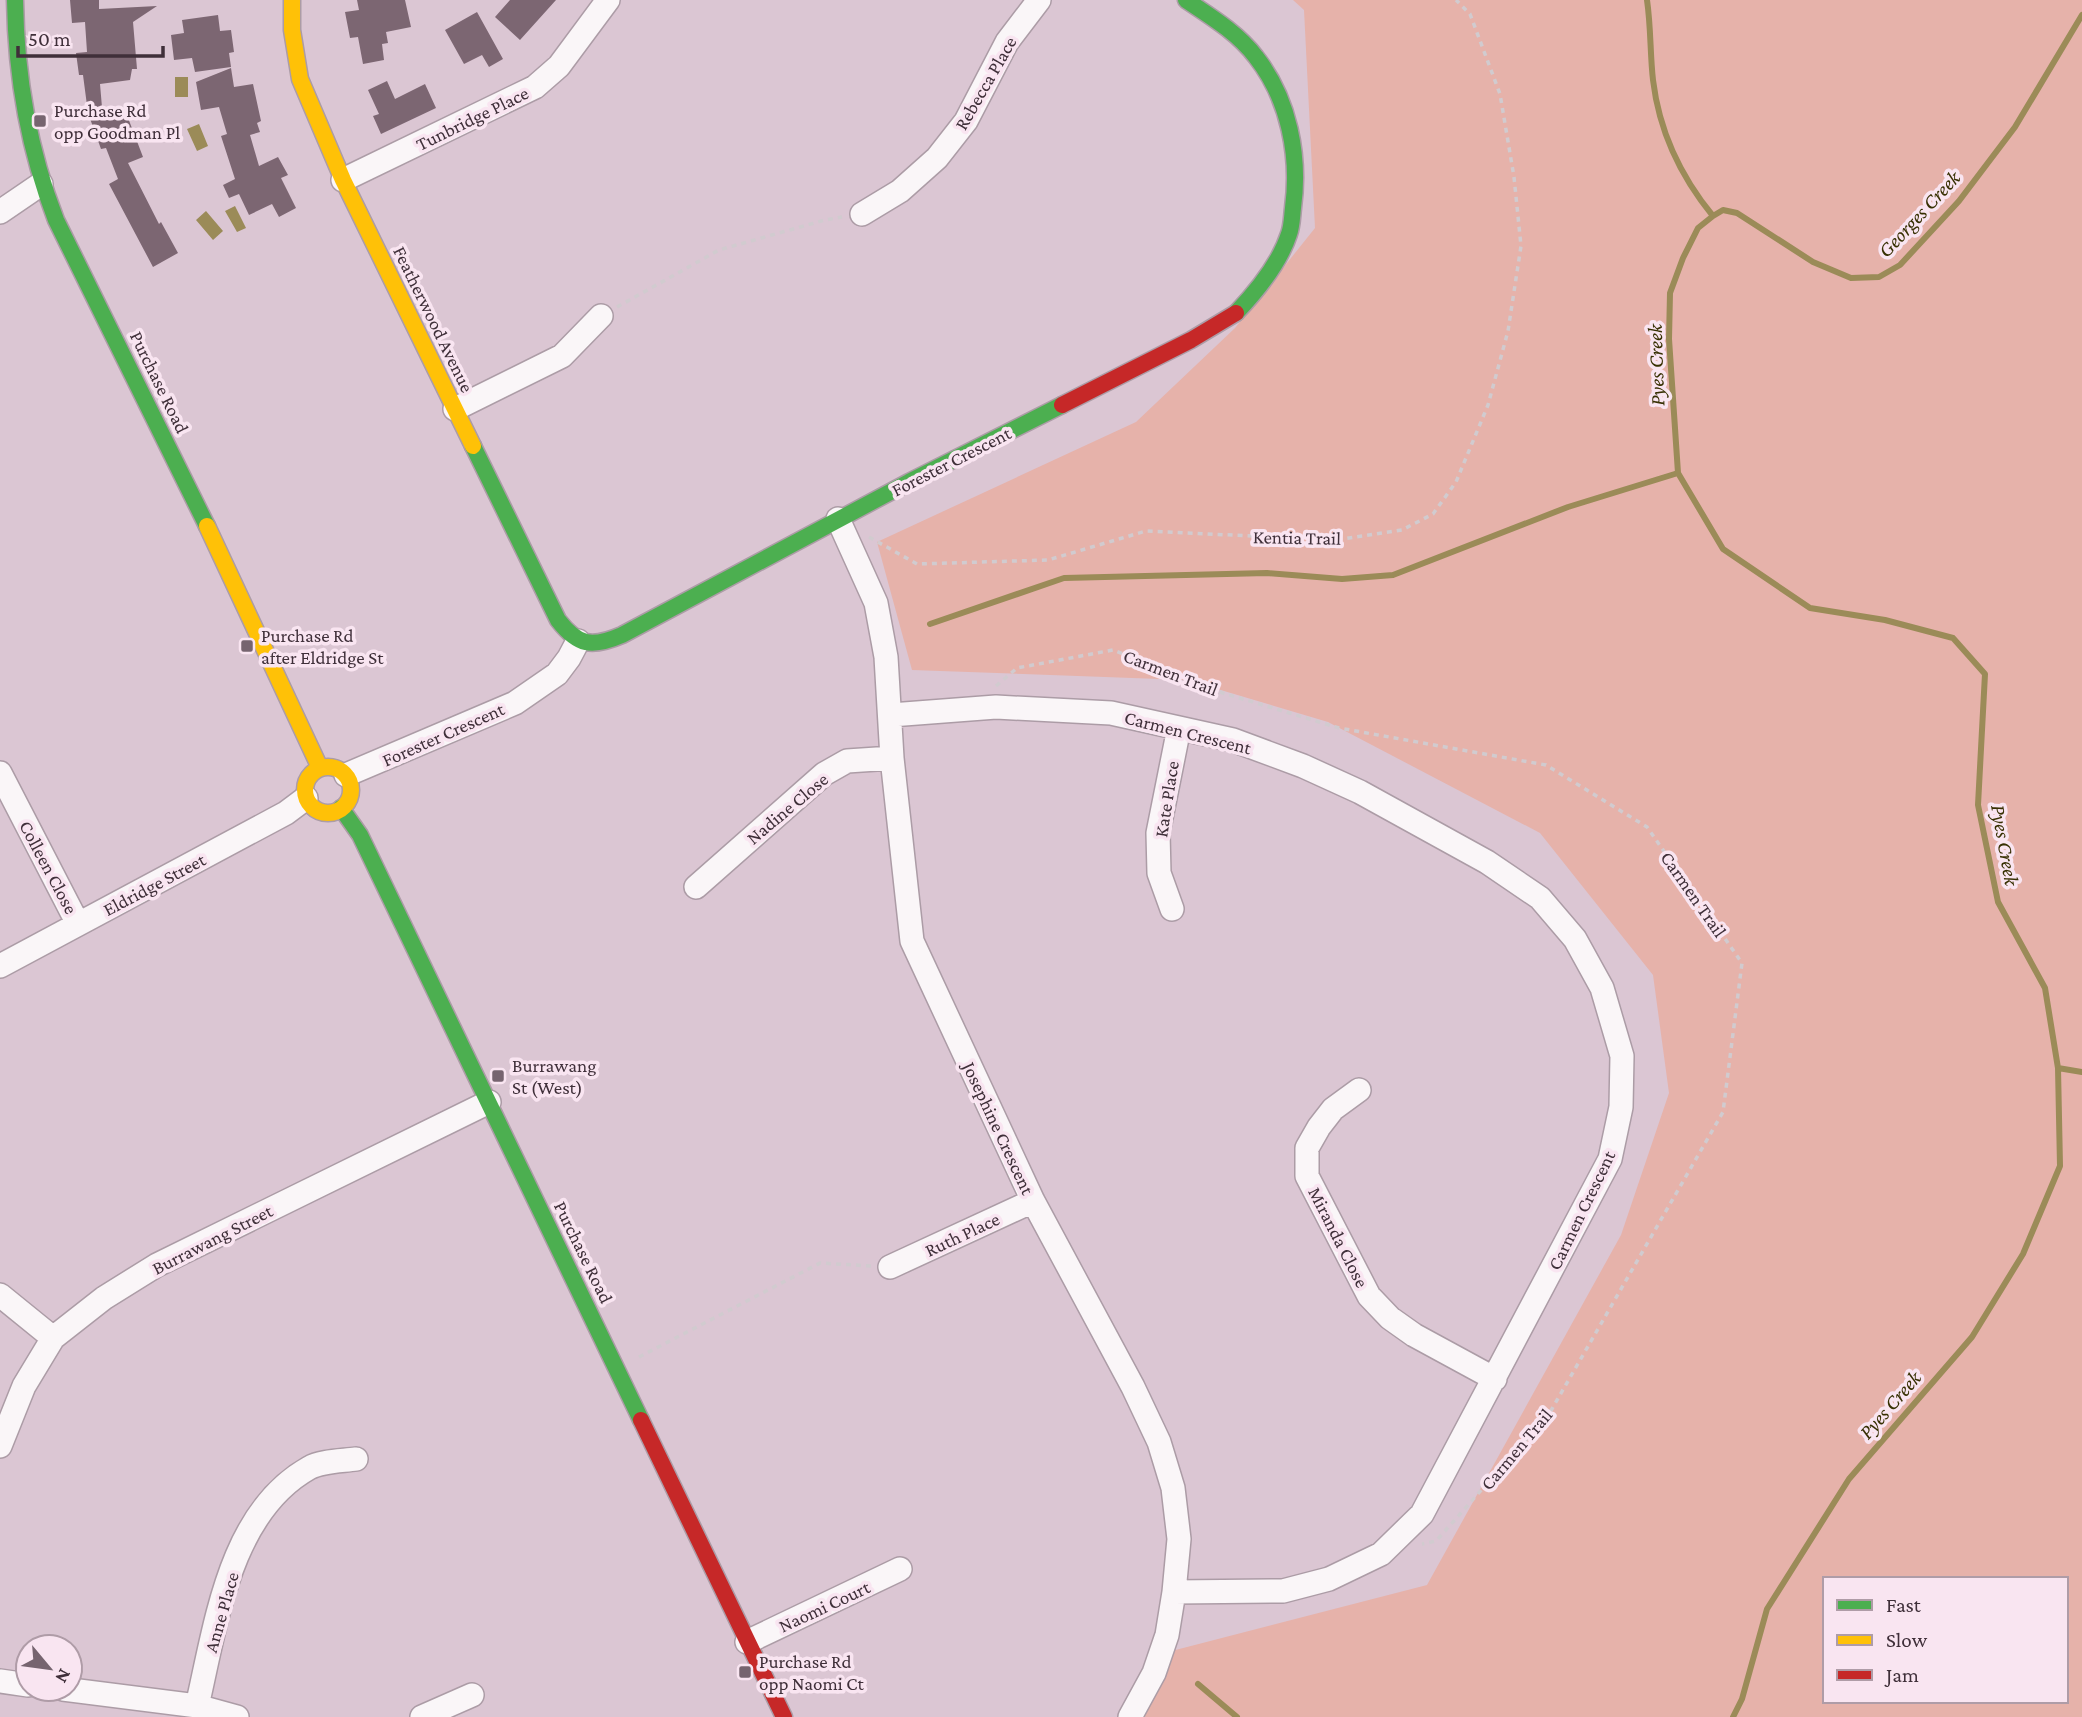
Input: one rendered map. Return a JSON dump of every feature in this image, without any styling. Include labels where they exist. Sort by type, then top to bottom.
[{"type":"main road","name":"Purchase Road","points":[[15,0],[16,63],[24,121],[41,184],[56,220],[242,599],[320,768]]},
{"type":"main road","name":"Featherwood Avenue","points":[[292,0],[292,30],[300,79],[343,180],[558,620],[566,632],[578,641]]},
{"type":"main road","name":"Forester Crescent","points":[[578,641],[604,644],[838,519],[1232,317],[1261,286],[1289,234],[1296,186],[1294,147],[1280,97],[1256,56],[1226,27],[1186,0]]},
{"type":"main road","points":[[334,767],[346,775],[351,789],[347,803],[336,811],[322,812],[306,799],[305,784],[320,768],[334,767]]},
{"type":"main road","name":"Purchase Road","points":[[341,808],[360,835],[784,1717]]},
{"type":"street","name":"Tunbridge Place","points":[[343,180],[536,87],[559,66],[608,0]]},
{"type":"street","name":"Rebecca Place","points":[[862,214],[901,191],[937,158],[966,121],[1007,42],[1039,0]]},
{"type":"street","points":[[0,212],[41,184]]},
{"type":"street","points":[[454,409],[562,356],[601,316]]},
{"type":"street","name":"Josephine Crescent","points":[[838,519],[876,603],[886,657],[892,758],[912,941],[1033,1201],[1133,1387],[1159,1442],[1173,1488],[1179,1539],[1167,1635],[1130,1717]]},
{"type":"street","name":"Forester Crescent","points":[[346,775],[514,703],[557,674],[578,641]]},
{"type":"street","name":"Carmen Crescent","points":[[891,715],[996,706],[1111,713],[1233,740],[1303,766],[1360,792],[1486,862],[1540,898],[1575,939],[1602,988],[1622,1056],[1621,1107],[1610,1159],[1422,1514],[1381,1554],[1329,1579],[1283,1591],[1174,1592]]},
{"type":"street","name":"Kate Place","points":[[1172,909],[1159,873],[1158,833],[1179,728]]},
{"type":"street","name":"Nadine Close","points":[[696,887],[824,774],[847,761],[892,758]]},
{"type":"street","name":"Colleen Close","points":[[0,774],[78,924]]},
{"type":"street","name":"Eldridge Street","points":[[0,966],[286,813],[306,799]]},
{"type":"street","name":"Miranda Close","points":[[1359,1090],[1333,1109],[1319,1126],[1307,1149],[1307,1176],[1369,1296],[1383,1311],[1414,1335],[1495,1379]]},
{"type":"street","name":"Burrawang Street","points":[[0,1446],[24,1386],[53,1338],[104,1298],[156,1265],[489,1102]]},
{"type":"street","name":"Ruth Place","points":[[890,1267],[1033,1201]]},
{"type":"street","points":[[0,1295],[53,1338]]},
{"type":"street","name":"Anne Place","points":[[197,1706],[225,1586],[247,1535],[277,1491],[311,1466],[356,1459]]},
{"type":"street","name":"Naomi Court","points":[[747,1642],[900,1569]]},
{"type":"street","points":[[84,1692],[197,1706],[237,1717]]},
{"type":"street","points":[[422,1717],[472,1695]]},
{"type":"path","name":"Kentia Trail","points":[[838,519],[917,564],[1048,560],[1146,531],[1336,540],[1402,530],[1433,514],[1457,482],[1488,405],[1508,331],[1521,246],[1514,177],[1500,94],[1471,13],[1456,0]]},
{"type":"path","points":[[601,316],[719,250],[825,220],[862,214]]},
{"type":"path","name":"Carmen Trail","points":[[971,708],[1017,668],[1113,650],[1223,693],[1339,728],[1546,765],[1647,827],[1742,962],[1723,1112],[1549,1414],[1436,1541],[1414,1546]]},
{"type":"path","points":[[617,1368],[820,1263],[890,1267]]},
{"type":"shaded area","points":[[1293,0],[2082,0],[2082,1717],[1123,1717],[1160,1654],[1427,1585],[1621,1235],[1669,1093],[1653,975],[1540,833],[1328,722],[1187,680],[912,670],[877,542],[1136,422],[1235,328],[1315,228],[1304,10]]},
{"type":"shaded area","points":[[175,77],[188,77],[188,97],[175,97]]},
{"type":"shaded area","points":[[199,124],[208,146],[197,151],[187,129]]},
{"type":"shaded area","points":[[235,206],[246,228],[237,232],[225,211]]},
{"type":"shaded area","points":[[206,211],[223,231],[213,240],[196,220]]},
{"type":"building","points":[[70,0],[99,0],[99,9],[157,6],[133,22],[137,69],[132,69],[130,80],[100,84],[103,119],[125,110],[143,157],[128,163],[159,224],[161,222],[178,253],[153,267],[109,184],[118,179],[106,148],[101,149],[88,113],[83,75],[79,75],[76,53],[87,52],[85,22],[72,23]]},
{"type":"building","points":[[357,0],[405,0],[411,27],[386,32],[388,43],[382,44],[384,60],[363,64],[358,37],[350,38],[345,12],[359,10]]},
{"type":"building","points":[[510,0],[556,0],[520,40],[495,17]]},
{"type":"building","points":[[477,12],[503,59],[489,67],[482,55],[464,64],[445,30]]},
{"type":"building","points":[[218,15],[220,31],[231,30],[234,52],[229,53],[231,67],[195,72],[192,58],[174,60],[171,35],[184,33],[182,20]]},
{"type":"building","points":[[231,68],[234,87],[253,84],[261,121],[257,123],[260,132],[250,135],[259,166],[278,157],[288,175],[281,178],[296,208],[279,217],[272,204],[249,215],[239,194],[229,198],[223,185],[235,179],[221,136],[227,134],[219,107],[201,110],[196,82]]},
{"type":"building","points":[[387,81],[395,99],[425,84],[436,108],[381,134],[373,116],[379,114],[368,90]]},
{"type":"waterway","name":"Pyes Creek","points":[[1647,0],[1653,80],[1660,117],[1682,169],[1713,216],[1698,228],[1670,293],[1669,339],[1678,473],[1723,549],[1810,608],[1885,620],[1953,638],[1985,674],[1978,805],[1998,902],[2045,988],[2058,1068],[2060,1166],[2023,1254],[1972,1337],[1849,1479],[1767,1609],[1742,1699],[1733,1717]]},
{"type":"waterway","name":"Georges Creek","points":[[1713,216],[1723,210],[1737,213],[1813,262],[1851,278],[1879,277],[1900,265],[1959,201],[2015,127],[2082,15]]},
{"type":"waterway","points":[[930,624],[1064,578],[1267,573],[1342,579],[1393,575],[1568,507],[1678,473]]},
{"type":"waterway","points":[[2058,1068],[2082,1072]]},
{"type":"waterway","points":[[1198,1684],[1237,1717]]},
{"type":"traffic: fast","points":[[15,0],[25,112],[46,193],[56,220],[207,526]]},
{"type":"traffic: fast","points":[[1186,0],[1249,48],[1277,91],[1290,129],[1295,188],[1289,234],[1267,276],[1236,313]]},
{"type":"traffic: fast","points":[[473,446],[558,620],[579,640],[594,643],[622,635],[909,482],[1062,405]]},
{"type":"traffic: fast","points":[[341,808],[360,835],[641,1420]]},
{"type":"traffic: slow","points":[[292,0],[292,30],[300,79],[343,180],[473,446]]},
{"type":"traffic: slow","points":[[207,526],[320,768]]},
{"type":"traffic: slow","points":[[328,767],[344,774],[351,790],[344,806],[328,813],[312,806],[305,790],[312,774],[328,767]]},
{"type":"traffic: jam","points":[[1062,405],[1191,340],[1236,313]]},
{"type":"traffic: jam","points":[[641,1420],[784,1717]]},
{"type":"place","name":"Purchase Rd opp Goodman Pl","points":[[40,121]]},
{"type":"place","name":"Purchase Rd after Eldridge St","points":[[247,646]]},
{"type":"place","name":"Burrawang St (West)","points":[[498,1076]]},
{"type":"place","name":"Purchase Rd opp Naomi Ct","points":[[745,1672]]}]
